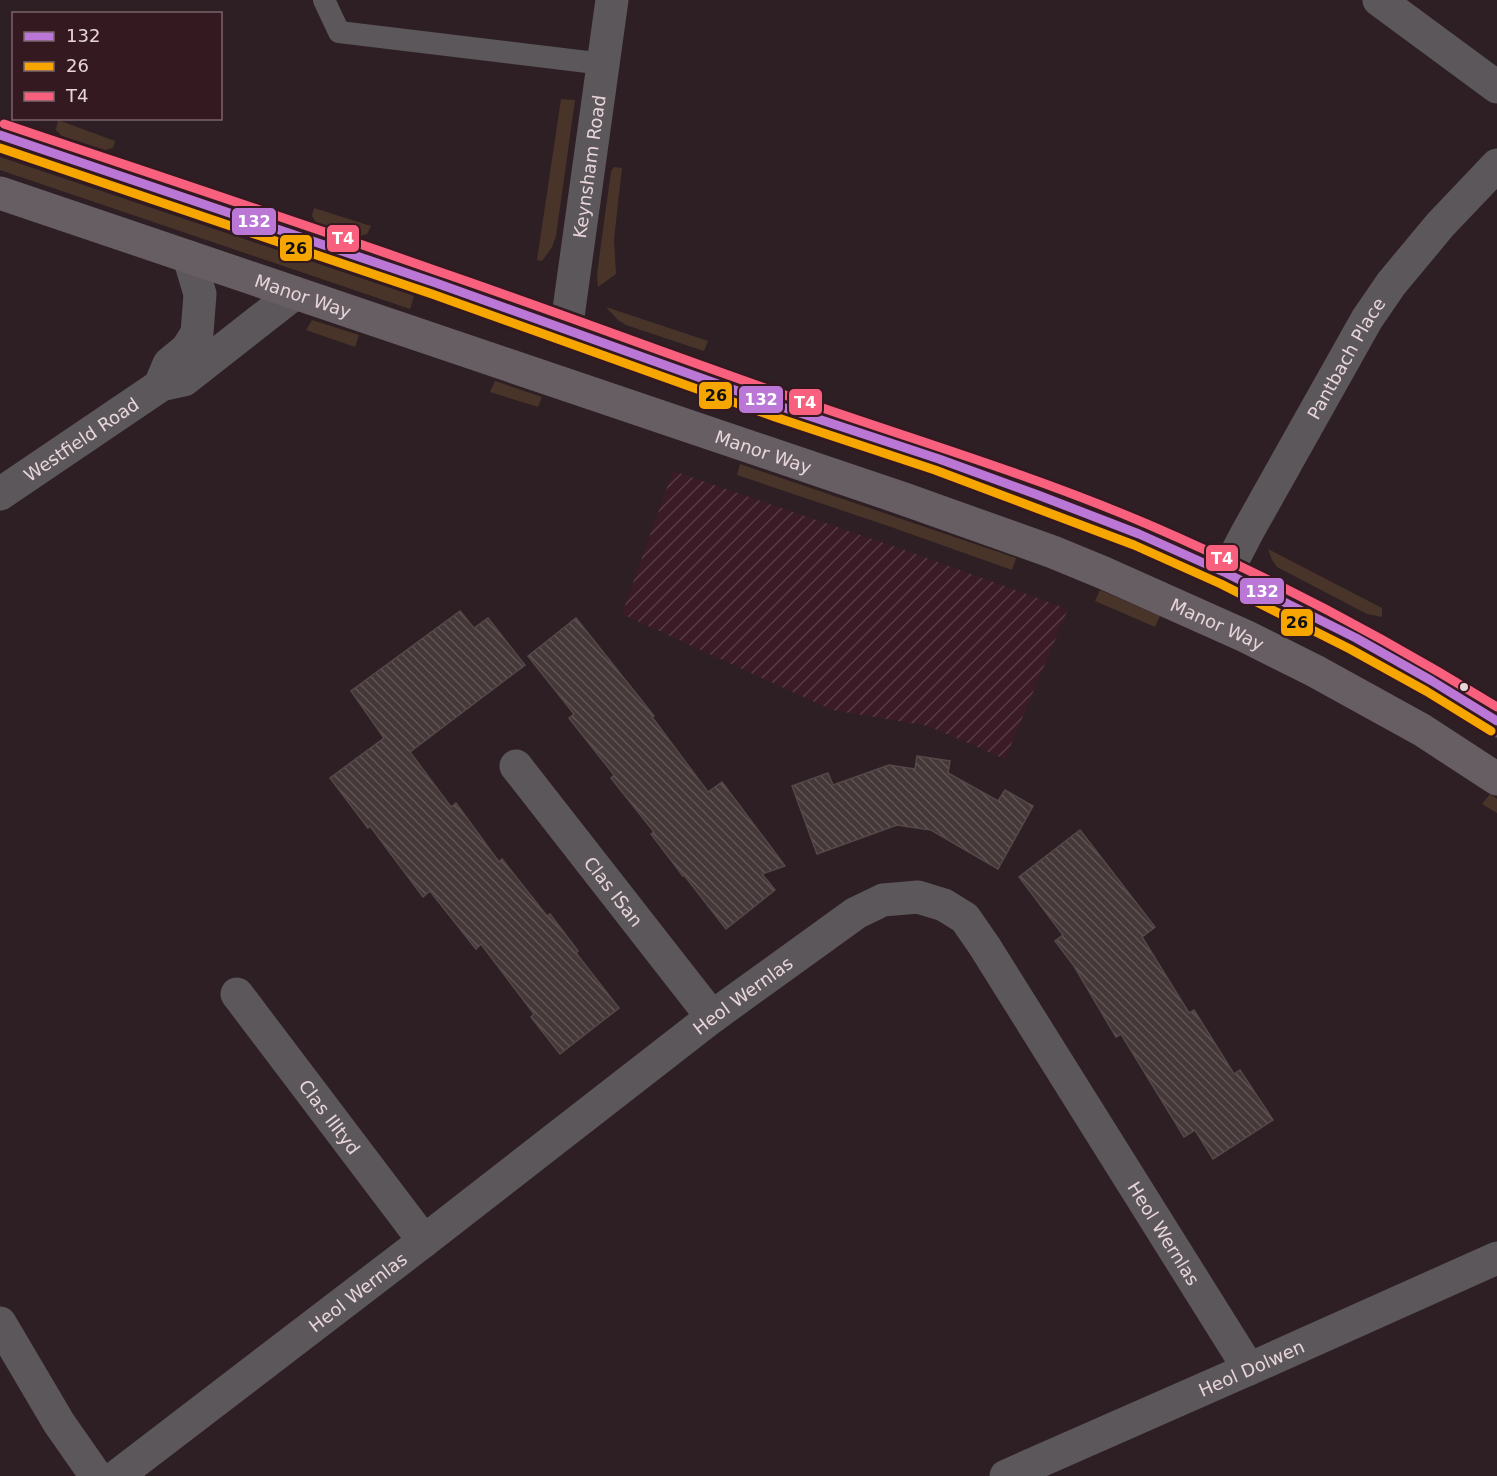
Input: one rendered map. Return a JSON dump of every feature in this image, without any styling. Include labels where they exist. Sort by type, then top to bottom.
[{"type":"highway","points":[[0,135],[456,290],[779,406],[939,459],[1139,534],[1226,573],[1356,638],[1497,721]]},
{"type":"highway","name":"Manor Way","points":[[0,193],[1053,552],[1225,627],[1315,670],[1422,730],[1497,779]]},
{"type":"street","name":"Keynsham Road","points":[[566,331],[612,0]]},
{"type":"street","points":[[1379,0],[1497,87]]},
{"type":"street","name":"Pantbach Place","points":[[1226,573],[1367,319],[1440,225],[1497,165]]},
{"type":"street","name":"Westfield Road","points":[[160,385],[170,364],[187,349],[197,333],[200,294],[189,257]]},
{"type":"street","name":"Westfield Road","points":[[0,494],[160,385],[184,380],[295,293]]},
{"type":"street","name":"Clas ISan","points":[[516,766],[712,1017]]},
{"type":"street","name":"Heol Wernlas","points":[[117,1476],[712,1017],[856,913],[883,900],[918,897],[944,905],[965,918],[1249,1369]]},
{"type":"street","name":"Clas Illtyd","points":[[237,994],[424,1241]]},
{"type":"street","name":"Heol Dolwen","points":[[1006,1476],[1497,1258]]},
{"type":"street","points":[[0,1323],[59,1423],[96,1476]]},
{"type":"lane","points":[[324,0],[339,32],[604,64]]},
{"type":"shaded area","points":[[561,99],[575,100],[556,236],[552,247],[542,261],[537,260]]},
{"type":"shaded area","points":[[58,120],[115,141],[113,148],[105,150],[62,136],[56,130]]},
{"type":"shaded area","points":[[0,157],[414,296],[410,309],[0,170]]},
{"type":"shaded area","points":[[614,167],[622,168],[614,239],[616,274],[598,287],[597,274],[611,171]]},
{"type":"shaded area","points":[[314,208],[371,226],[367,234],[357,237],[317,224],[312,216]]},
{"type":"shaded area","points":[[606,307],[708,341],[704,351],[626,325]]},
{"type":"shaded area","points":[[312,320],[359,335],[355,347],[306,330]]},
{"type":"shaded area","points":[[495,381],[542,397],[538,407],[490,392]]},
{"type":"shaded area","points":[[740,464],[1016,558],[1012,570],[737,475]]},
{"type":"shaded area","points":[[673,471],[1068,609],[1005,759],[928,726],[832,710],[622,614]]},
{"type":"shaded area","points":[[1268,549],[1382,608],[1382,617],[1367,614],[1277,567]]},
{"type":"shaded area","points":[[1100,590],[1160,616],[1155,627],[1095,601]]},
{"type":"shaded area","points":[[1490,794],[1497,799],[1497,813],[1482,804]]},
{"type":"building","points":[[460,611],[474,628],[488,618],[525,665],[410,752],[451,807],[456,803],[499,862],[502,859],[547,916],[550,914],[578,951],[576,953],[619,1008],[560,1054],[531,1017],[534,1014],[481,944],[476,949],[430,891],[423,897],[370,826],[368,828],[330,778],[384,738],[351,691]]},
{"type":"building","points":[[576,618],[654,716],[652,717],[708,792],[722,782],[785,866],[762,874],[775,890],[726,929],[651,834],[654,832],[611,778],[614,775],[569,718],[574,714],[528,656]]},
{"type":"building","points":[[917,756],[950,761],[948,773],[998,801],[1005,790],[1033,806],[998,869],[931,830],[897,825],[817,854],[792,786],[828,773],[833,785],[889,765],[915,769]]},
{"type":"building","points":[[1080,830],[1155,927],[1142,937],[1189,1013],[1194,1010],[1234,1074],[1240,1070],[1273,1120],[1213,1159],[1195,1130],[1184,1137],[1121,1034],[1116,1037],[1074,966],[1055,941],[1063,935],[1019,877]]},
{"type":"transit line","name":"T4","points":[[4,124],[386,253],[782,394],[1057,488],[1147,524],[1237,565],[1369,632],[1497,707]]},
{"type":"transit line","name":"132","points":[[0,135],[436,283],[779,406],[939,459],[1139,534],[1226,573],[1356,638],[1497,721]]},
{"type":"transit line","name":"26","points":[[0,148],[432,294],[775,417],[935,470],[1134,545],[1221,584],[1350,649],[1426,691],[1491,731]]}]
